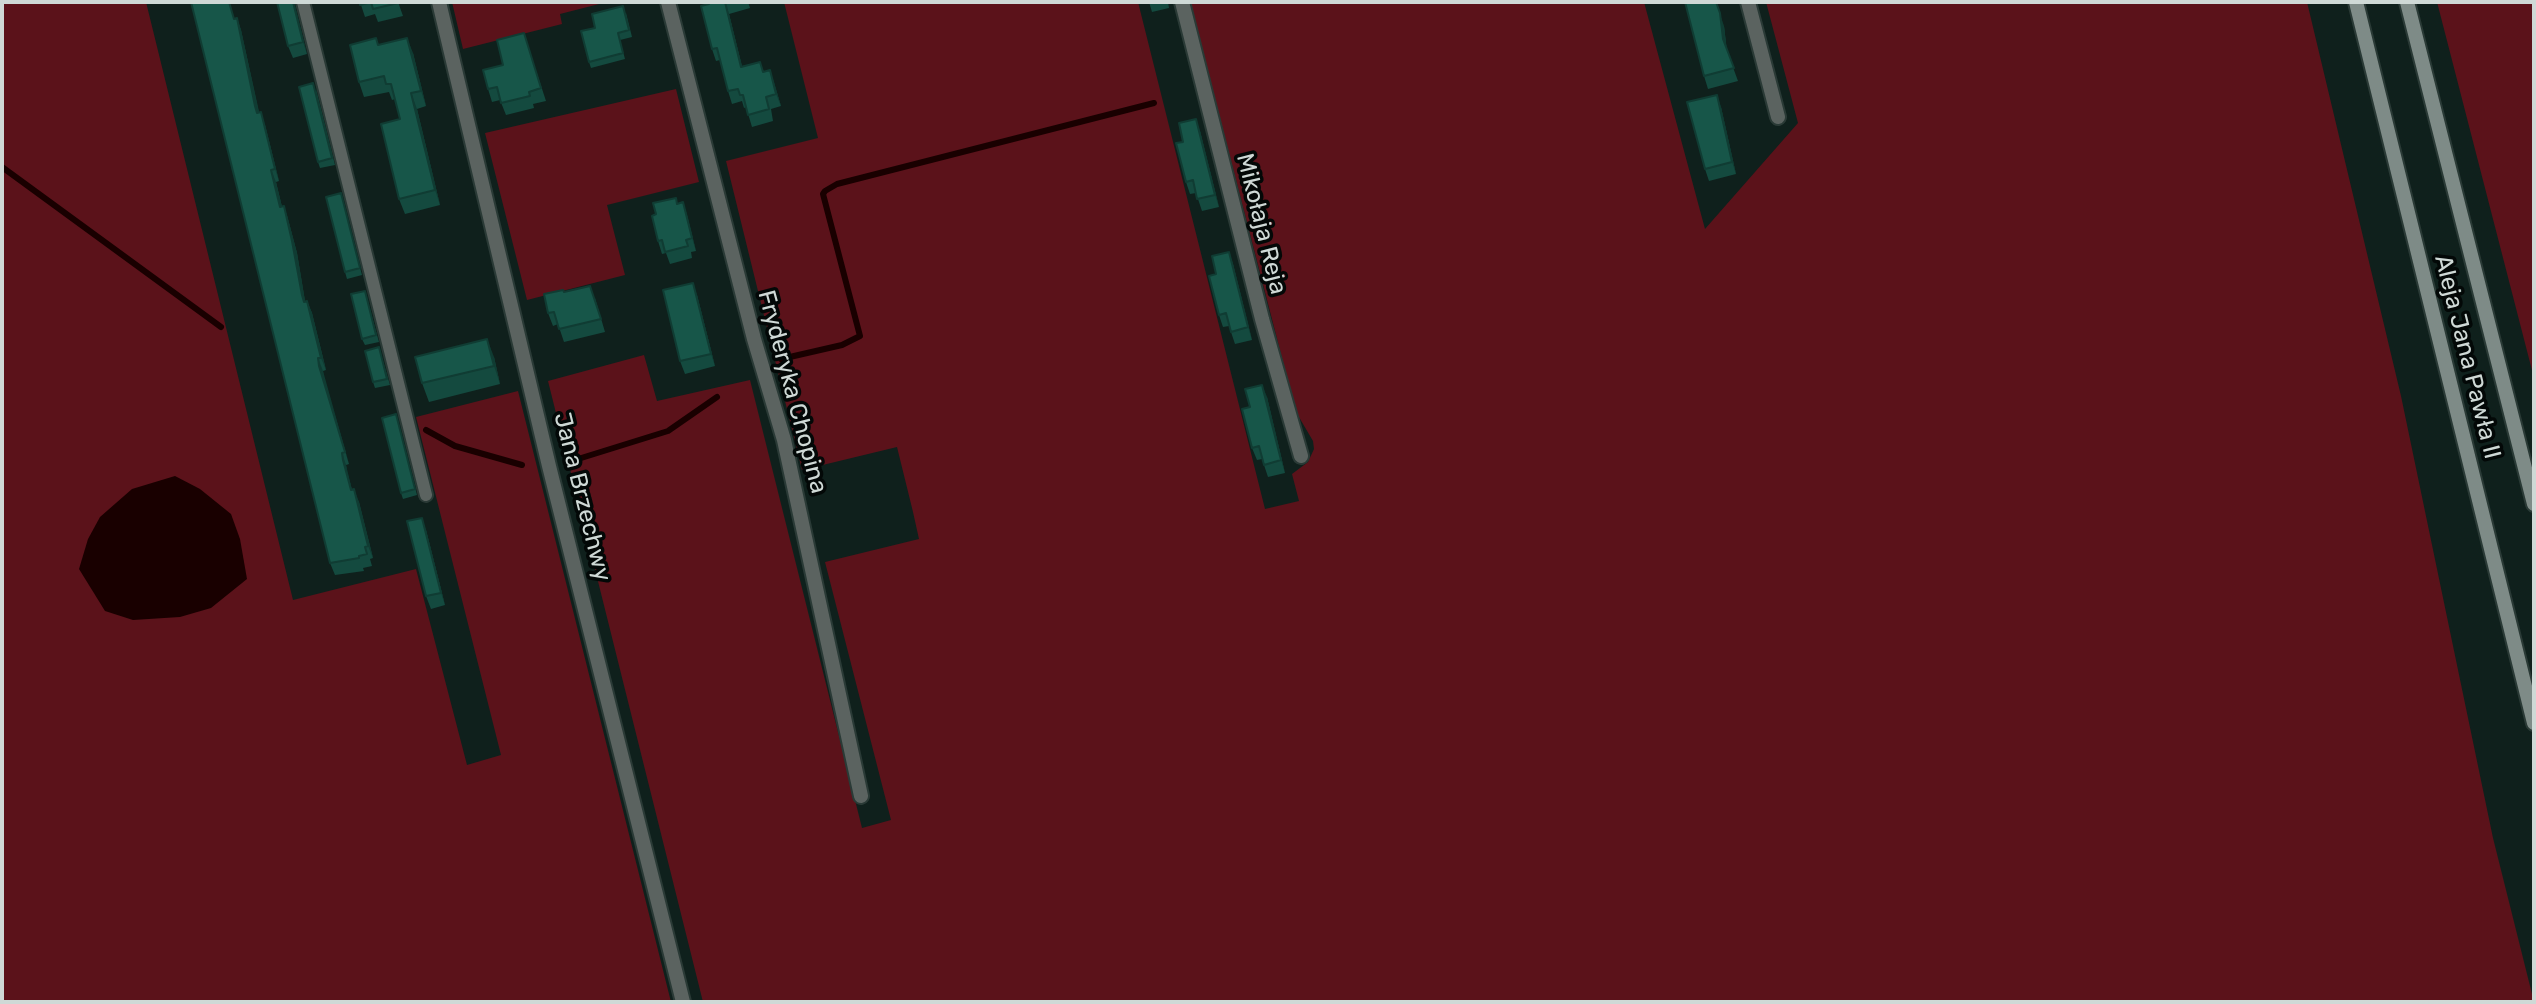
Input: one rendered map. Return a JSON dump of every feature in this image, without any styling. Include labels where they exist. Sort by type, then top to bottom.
[{"type":"main road","name":"Aleja Jana Pawła II","points":[[2356,2],[2534,723]]},
{"type":"main road","name":"Aleja Jana Pawła II","points":[[2407,2],[2534,504]]},
{"type":"street","name":"Jana Brzechwy","points":[[439,2],[547,454],[683,1002]]},
{"type":"street","name":"Fryderyka Chopina","points":[[668,2],[754,340],[784,440],[861,796]]},
{"type":"street","name":"Mikołaja Reja","points":[[1182,2],[1255,294],[1301,456]]},
{"type":"street","points":[[1748,2],[1778,117]]},
{"type":"lane","points":[[303,2],[426,495]]},
{"type":"shaded area","points":[[2,2],[146,2],[293,600],[416,569],[467,765],[501,755],[416,417],[518,391],[671,1002],[2,1002]]},
{"type":"shaded area","points":[[452,2],[607,2],[560,14],[562,24],[463,49]]},
{"type":"shaded area","points":[[784,2],[1138,2],[1265,509],[1299,501],[1292,474],[1308,462],[1314,449],[1313,441],[1296,412],[1190,2],[1644,2],[1705,229],[1798,123],[1766,2],[2307,2],[2401,396],[2493,838],[2534,1002],[703,1002],[548,381],[644,355],[657,401],[750,380],[862,828],[891,820],[825,562],[919,539],[897,447],[802,470],[726,161],[818,138]]},
{"type":"shaded area","points":[[2437,2],[2534,2],[2534,378]]},
{"type":"shaded area","points":[[676,89],[699,182],[607,205],[625,275],[527,300],[485,133]]},
{"type":"shaded area","points":[[175,476],[200,489],[231,514],[240,539],[247,579],[211,608],[180,617],[133,620],[105,611],[79,569],[88,539],[100,517],[132,489]]},
{"type":"building","points":[[191,2],[229,2],[234,19],[237,18],[255,106],[257,113],[261,112],[275,169],[271,170],[280,207],[284,206],[302,295],[304,302],[307,301],[321,358],[318,358],[319,366],[345,452],[342,453],[343,460],[351,490],[354,489],[368,546],[365,547],[367,554],[359,558],[330,563]]},
{"type":"building","points":[[277,2],[293,2],[303,42],[288,46]]},
{"type":"building","points":[[371,2],[398,2],[398,3],[373,9]]},
{"type":"building","points":[[708,2],[725,2],[741,67],[760,62],[763,72],[770,70],[776,94],[766,97],[769,109],[748,115],[743,95],[740,95],[738,89],[728,91],[717,48],[712,49],[701,6],[709,4]]},
{"type":"building","points":[[1685,2],[1716,2],[1723,39],[1734,68],[1704,76]]},
{"type":"building","points":[[623,6],[629,30],[618,33],[623,53],[589,62],[581,31],[595,28],[592,14]]},
{"type":"building","points":[[524,33],[541,88],[529,92],[530,96],[501,103],[497,87],[488,89],[483,70],[503,65],[497,40]]},
{"type":"building","points":[[376,38],[378,45],[407,38],[421,91],[411,93],[435,190],[399,199],[381,124],[400,119],[391,84],[386,84],[384,76],[359,82],[350,45]]},
{"type":"building","points":[[313,83],[332,158],[318,162],[299,87]]},
{"type":"building","points":[[1717,95],[1732,162],[1705,169],[1687,102]]},
{"type":"building","points":[[1196,119],[1215,195],[1197,199],[1193,180],[1186,182],[1176,143],[1183,142],[1179,123]]},
{"type":"building","points":[[341,193],[360,268],[345,272],[326,197]]},
{"type":"building","points":[[676,198],[677,204],[683,202],[692,238],[686,240],[688,246],[665,252],[662,240],[658,241],[652,216],[656,214],[653,203]]},
{"type":"building","points":[[1229,252],[1248,327],[1231,332],[1226,313],[1219,315],[1209,276],[1216,274],[1212,256]]},
{"type":"building","points":[[693,283],[711,354],[680,361],[663,290]]},
{"type":"building","points":[[590,286],[601,319],[559,329],[554,312],[548,313],[544,294]]},
{"type":"building","points":[[365,291],[376,335],[362,339],[351,294]]},
{"type":"building","points":[[487,339],[494,366],[422,383],[415,357]]},
{"type":"building","points":[[379,347],[387,379],[373,382],[365,351]]},
{"type":"building","points":[[1262,385],[1281,460],[1264,465],[1259,446],[1252,448],[1242,409],[1250,407],[1245,389]]},
{"type":"building","points":[[396,414],[415,489],[401,493],[382,418]]},
{"type":"building","points":[[422,518],[441,593],[426,596],[407,521]]},
{"type":"waterway","points":[[781,359],[842,345],[860,336],[823,194],[825,191],[837,184],[1154,103]]},
{"type":"waterway","points":[[2,167],[221,327]]},
{"type":"waterway","points":[[578,459],[668,431],[717,397]]},
{"type":"waterway","points":[[426,430],[455,446],[522,465]]}]
